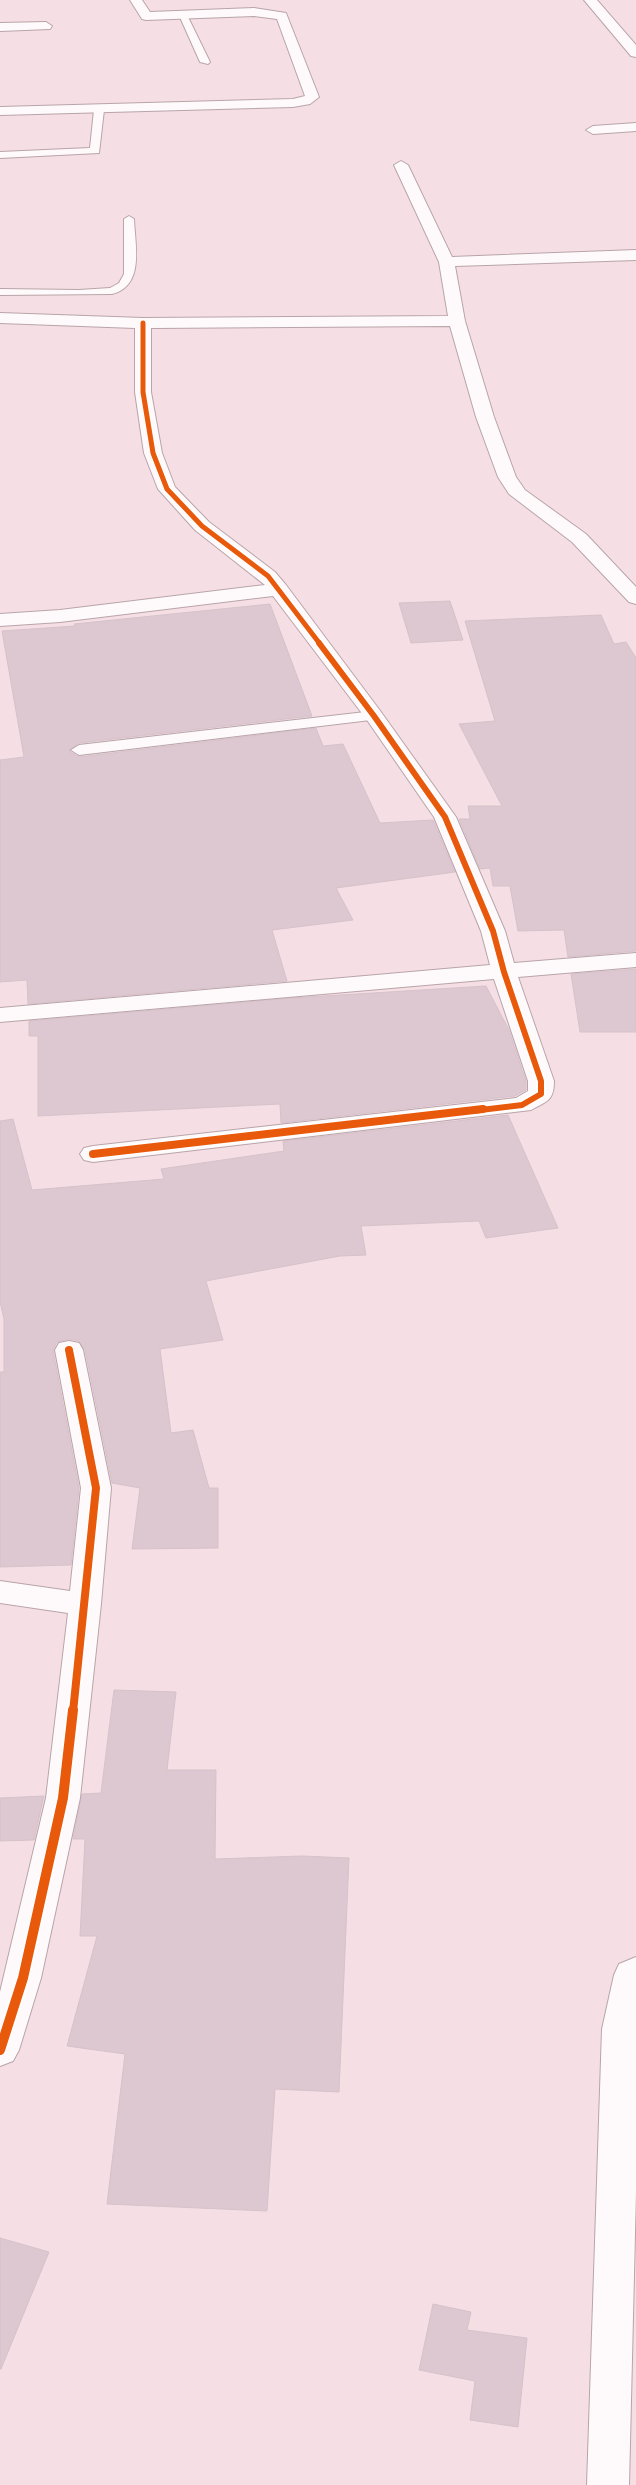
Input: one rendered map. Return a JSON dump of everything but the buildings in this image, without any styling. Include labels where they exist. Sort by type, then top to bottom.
[{"type":"street","points":[[0,112],[293,103],[305,101],[312,97],[282,16],[254,12],[146,16],[136,0]]},
{"type":"street","points":[[590,0],[636,53]]},
{"type":"street","points":[[0,27],[46,26]]},
{"type":"street","points":[[593,130],[636,127]]},
{"type":"street","points":[[401,165],[447,262],[456,321],[484,417],[507,477],[518,494],[579,538],[636,598]]},
{"type":"street","points":[[447,262],[636,255]]},
{"type":"street","points":[[0,318],[143,323],[456,321]]},
{"type":"street","points":[[93,1154],[522,1105],[541,1094],[541,1081],[504,972],[493,931],[445,817],[374,716],[268,576],[202,526],[167,490],[153,453],[143,392],[143,323]]},
{"type":"street","points":[[0,620],[60,616],[279,590]]},
{"type":"street","points":[[0,1015],[636,960]]},
{"type":"street","points":[[0,2050],[23,1978],[63,1798],[85,1604],[96,1488],[69,1350]]},
{"type":"street","points":[[0,1592],[85,1604]]},
{"type":"street","points":[[608,2485],[621,2029],[632,1975],[636,1972]]},
{"type":"lane","points":[[183,15],[205,62]]},
{"type":"lane","points":[[0,155],[95,151],[99,110]]},
{"type":"lane","points":[[0,292],[79,293],[112,291],[123,285],[130,274],[130,219]]},
{"type":"lane","points":[[79,750],[374,716]]},
{"type":"cycle path","points":[[93,1154],[522,1105],[541,1094],[541,1081],[504,972],[493,931],[445,817],[374,716],[268,576],[202,526],[167,489],[153,453],[143,392],[143,323]]},
{"type":"cycle path","points":[[0,2050],[23,1978],[63,1798],[85,1604],[96,1488],[69,1350]]}]
